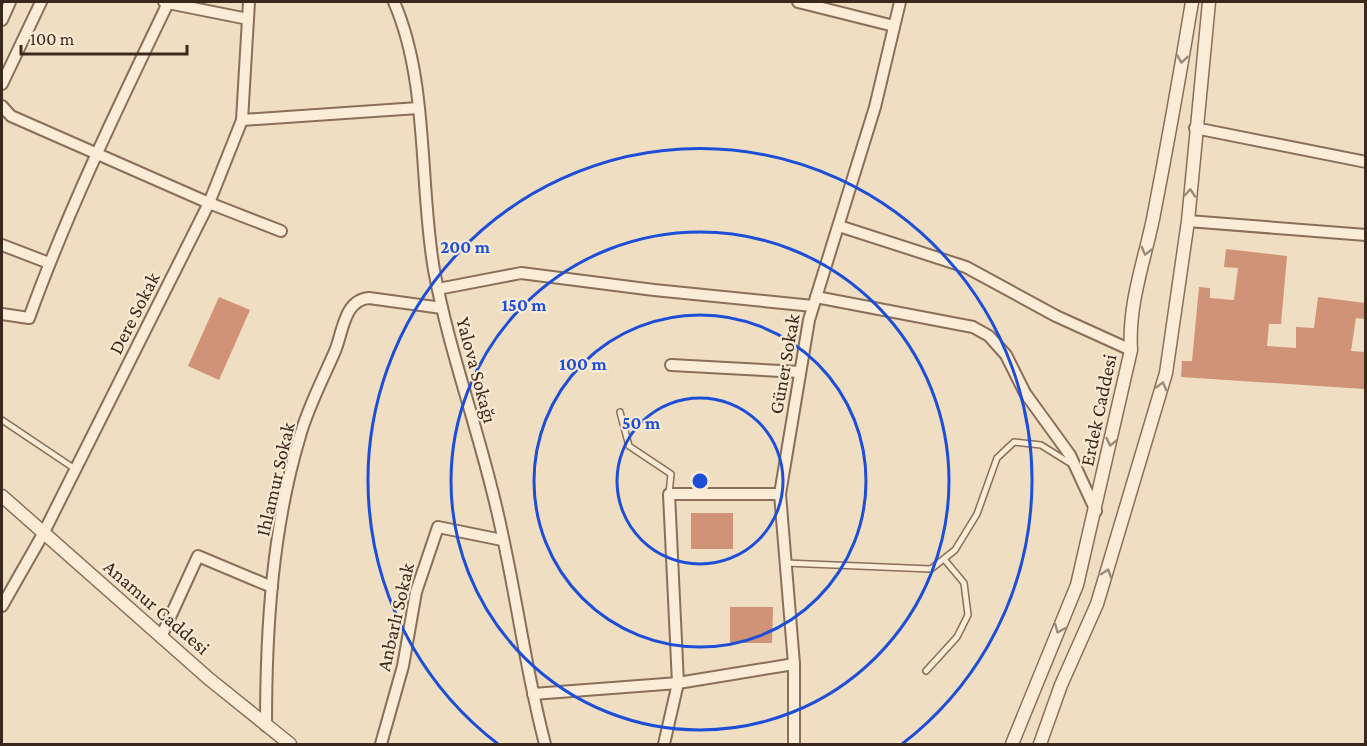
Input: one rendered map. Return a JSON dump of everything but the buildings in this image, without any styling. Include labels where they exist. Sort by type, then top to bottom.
[{"type":"street","points":[[2,20],[10,2]]},
{"type":"street","points":[[2,84],[41,2]]},
{"type":"street","points":[[2,314],[29,318],[49,262],[96,153],[166,2],[248,19]]},
{"type":"street","name":"Dere Sokak","points":[[2,606],[43,534],[209,203],[242,120],[249,2]]},
{"type":"street","name":"Yalova Sokağı","points":[[394,2],[410,46],[418,108],[425,201],[438,289],[491,484],[545,744]]},
{"type":"street","points":[[798,2],[894,26]]},
{"type":"street","name":"Güner Sokak","points":[[794,744],[794,664],[780,494],[800,372],[815,302],[875,107],[900,2]]},
{"type":"street","name":"Erdek Caddesi","points":[[1012,744],[1077,585],[1096,511],[1131,350],[1130,329],[1137,282],[1170,136],[1192,2]]},
{"type":"street","points":[[1040,744],[1061,685],[1097,604],[1166,372],[1188,221],[1195,128],[1209,2]]},
{"type":"street","points":[[2,106],[10,116],[209,203],[281,231]]},
{"type":"street","points":[[242,120],[418,108]]},
{"type":"street","points":[[1195,128],[1365,162]]},
{"type":"street","points":[[1188,221],[1365,235]]},
{"type":"street","points":[[839,226],[966,267],[1056,316],[1131,350]]},
{"type":"street","points":[[2,245],[49,262]]},
{"type":"street","points":[[438,289],[520,273],[654,290],[815,302],[973,327],[989,336],[1006,355],[1025,393],[1063,444],[1077,468],[1096,511]]},
{"type":"street","name":"Ihlamur Sokak","points":[[266,726],[267,644],[278,536],[300,435],[349,310],[359,300],[369,298],[442,308]]},
{"type":"street","points":[[671,365],[800,372]]},
{"type":"street","points":[[664,744],[678,682],[669,494],[780,494]]},
{"type":"street","name":"Anamur Caddesi","points":[[2,496],[161,637],[290,744]]},
{"type":"street","name":"Anbarlı Sokak","points":[[381,744],[403,666],[416,592],[438,527],[502,540]]},
{"type":"street","points":[[161,637],[198,556],[272,587]]},
{"type":"street","points":[[533,694],[678,682],[794,664]]},
{"type":"lane","points":[[621,412],[629,446],[671,474],[669,494]]},
{"type":"lane","points":[[2,420],[76,469]]},
{"type":"lane","points":[[786,563],[931,569],[955,550],[977,514],[997,458],[1014,442],[1041,445],[1077,468]]},
{"type":"lane","points":[[926,671],[957,637],[968,615],[964,583],[944,559]]}]
